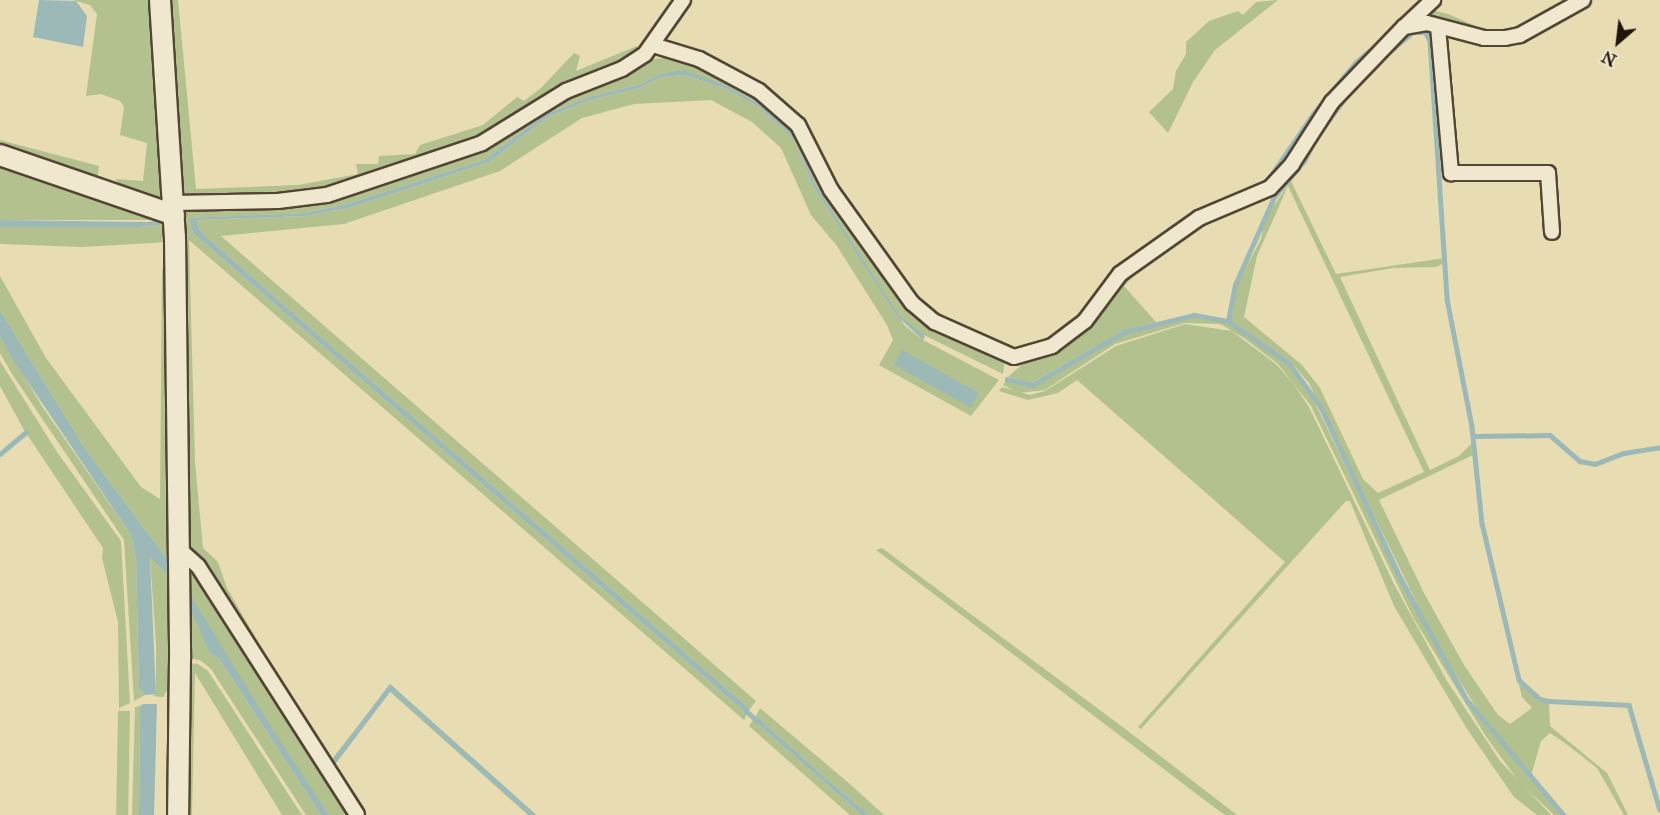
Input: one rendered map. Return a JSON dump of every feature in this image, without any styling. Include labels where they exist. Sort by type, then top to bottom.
[{"type":"main road","points":[[160,0],[174,218],[179,558],[178,815]]},
{"type":"main road","points":[[0,155],[174,218]]},
{"type":"street","points":[[174,218],[327,195],[426,165],[482,143],[566,91],[622,69],[652,45],[683,0]]},
{"type":"street","points":[[652,45],[699,59],[759,91],[798,125],[831,190],[912,303],[935,322],[1014,357],[1052,346],[1085,321],[1120,274],[1199,218],[1270,188],[1292,164],[1332,102],[1433,0]]},
{"type":"street","points":[[1404,27],[1427,23],[1484,38],[1505,38],[1520,35],[1583,0]]},
{"type":"street","points":[[1438,27],[1451,173],[1548,173],[1552,232]]},
{"type":"street","points":[[179,558],[198,566],[357,815]]},
{"type":"green space","points":[[73,0],[155,0],[161,200],[118,188],[116,179],[143,181],[147,143],[120,135],[124,107],[120,101],[101,94],[86,96],[97,14],[90,5]]},
{"type":"green space","points":[[169,0],[178,0],[196,189],[298,185],[358,174],[356,164],[378,164],[379,156],[415,154],[420,145],[483,125],[517,97],[524,101],[541,88],[574,53],[580,56],[576,71],[637,46],[640,52],[559,87],[482,137],[337,187],[287,194],[187,198],[180,193]]},
{"type":"green space","points":[[1278,0],[1215,50],[1193,82],[1168,133],[1149,112],[1173,89],[1176,71],[1186,54],[1186,42],[1209,21],[1238,11],[1243,15],[1256,2]]},
{"type":"green space","points":[[1428,9],[1448,14],[1497,35],[1421,17]]},
{"type":"green space","points":[[667,58],[701,67],[743,86],[795,128],[917,315],[936,328],[1005,359],[1003,374],[918,332],[900,316],[815,184],[798,141],[761,105],[728,86],[684,71],[660,74],[638,85],[589,97],[546,114],[484,160],[347,204],[305,213],[190,218],[193,233],[747,714],[744,720],[189,240],[195,462],[203,548],[218,562],[227,588],[278,677],[331,760],[391,685],[536,815],[528,815],[388,690],[334,764],[367,815],[361,815],[188,551],[184,213],[186,209],[373,186],[649,59]]},
{"type":"green space","points":[[684,75],[727,89],[759,107],[784,130],[796,143],[813,186],[905,326],[923,340],[999,380],[971,416],[879,365],[893,340],[887,325],[837,246],[811,215],[781,148],[752,122],[711,100],[634,104],[582,118],[500,171],[344,224],[221,236],[756,701],[750,709],[200,231],[197,220],[305,216],[349,208],[489,162],[548,117],[590,100],[639,88],[662,77]]},
{"type":"green space","points":[[0,140],[99,166],[98,175],[95,179],[0,149]]},
{"type":"green space","points":[[0,159],[166,215],[169,242],[82,247],[0,244],[0,227],[141,227],[164,224],[165,220],[0,220]]},
{"type":"green space","points":[[1291,181],[1336,274],[1445,258],[1444,263],[1436,267],[1393,268],[1340,277],[1430,470],[1459,456],[1472,443],[1473,455],[1379,500],[1425,595],[1464,665],[1498,715],[1510,724],[1532,708],[1522,697],[1518,681],[1539,700],[1549,703],[1550,726],[1607,773],[1628,815],[1624,815],[1597,768],[1550,733],[1541,741],[1531,776],[1487,725],[1439,648],[1309,383],[1290,361],[1230,320],[1237,285],[1261,239],[1265,218]],"holes":[[[1288,186],[1424,472],[1378,493],[1363,479],[1320,388],[1302,365],[1244,317],[1257,256]]]},
{"type":"green space","points":[[169,264],[171,564],[86,450],[0,310],[0,276],[46,358],[141,487],[160,499],[162,270]]},
{"type":"green space","points":[[1130,273],[1133,277],[1124,286],[1156,322],[1123,331],[1031,383],[1008,377],[1029,358],[1049,350]]},
{"type":"green space","points":[[1194,316],[1227,322],[1246,332],[1288,363],[1306,384],[1398,576],[1466,700],[1563,815],[1554,815],[1519,782],[1485,735],[1414,619],[1311,406],[1278,364],[1244,338],[1220,324],[1185,323],[1115,344],[1045,390],[1019,393],[1003,385],[1006,380],[1032,386],[1124,333]]},
{"type":"green space","points":[[1185,324],[1232,331],[1277,365],[1293,383],[1309,407],[1395,586],[1447,681],[1500,761],[1551,815],[1537,815],[1514,797],[1467,729],[1394,606],[1350,501],[1346,501],[1141,729],[1138,727],[1285,562],[1077,380],[1058,393],[1028,400],[999,391],[1002,387],[1030,395],[1045,391],[1116,346]]},
{"type":"green space","points":[[0,336],[42,406],[131,535],[136,559],[139,689],[145,695],[134,701],[124,540],[12,374],[0,353]]},
{"type":"green space","points":[[0,361],[57,452],[121,541],[130,703],[119,708],[118,622],[102,558],[103,548],[24,430],[0,386]]},
{"type":"green space","points":[[882,548],[1237,815],[1225,815],[1215,808],[876,550]]},
{"type":"green space","points":[[150,558],[171,578],[170,686],[163,697],[152,696],[156,694],[156,645]]},
{"type":"green space","points":[[195,573],[353,815],[329,815],[206,639],[210,653],[220,660],[321,815],[306,815],[211,669],[200,660],[186,658],[187,575]]},
{"type":"green space","points":[[186,663],[198,664],[208,671],[302,815],[282,815],[195,673],[192,815],[184,815]]},
{"type":"green space","points":[[140,706],[139,815],[132,815],[135,707]]},
{"type":"green space","points":[[760,708],[884,815],[869,815],[829,781],[756,716]]},
{"type":"green space","points":[[118,711],[130,711],[128,815],[116,815]]},
{"type":"green space","points":[[753,720],[862,815],[850,815],[835,802],[749,726]]},
{"type":"water","points":[[39,0],[76,1],[87,16],[83,47],[33,37]]},
{"type":"water","points":[[684,70],[728,86],[761,105],[787,128],[798,141],[815,184],[900,316],[925,336],[923,340],[898,317],[813,186],[796,143],[759,107],[727,89],[684,75],[662,77],[639,88],[590,100],[548,117],[489,162],[349,208],[305,216],[197,220],[200,231],[750,709],[747,714],[193,233],[189,218],[305,213],[347,204],[484,160],[546,114],[589,97],[638,85],[660,74]]},
{"type":"water","points":[[0,220],[147,222],[165,220],[165,224],[141,227],[0,227]]},
{"type":"water","points":[[0,310],[86,450],[171,564],[171,578],[150,558],[156,694],[145,695],[139,689],[136,559],[131,535],[13,360],[0,336]]},
{"type":"water","points":[[902,350],[979,393],[971,408],[894,365]]},
{"type":"water","points":[[188,591],[275,733],[329,815],[321,815],[220,660],[210,653],[187,602]]},
{"type":"water","points":[[157,704],[154,815],[139,815],[140,706]]},
{"type":"water","points":[[756,716],[869,815],[862,815],[753,720]]},
{"type":"waterway","points":[[1389,52],[1412,33],[1426,33],[1430,41],[1447,299],[1472,427],[1482,523],[1519,680],[1540,699],[1629,705],[1660,810]]},
{"type":"waterway","points":[[1269,186],[1267,181],[1313,114],[1356,62],[1385,38]]},
{"type":"waterway","points":[[1322,129],[1347,95]]},
{"type":"waterway","points":[[1274,197],[1304,161],[1317,136]]},
{"type":"waterway","points":[[1228,321],[1235,285],[1274,197]]},
{"type":"waterway","points":[[1007,379],[1032,385],[1124,332],[1194,315],[1228,321],[1289,363],[1321,407],[1399,575],[1467,700],[1564,815]]},
{"type":"waterway","points":[[0,454],[26,432]]},
{"type":"waterway","points":[[1473,436],[1550,435],[1580,461],[1595,464],[1624,453],[1660,447]]},
{"type":"waterway","points":[[333,762],[390,687],[533,815]]},
{"type":"waterway","points":[[745,710],[759,722]]}]
